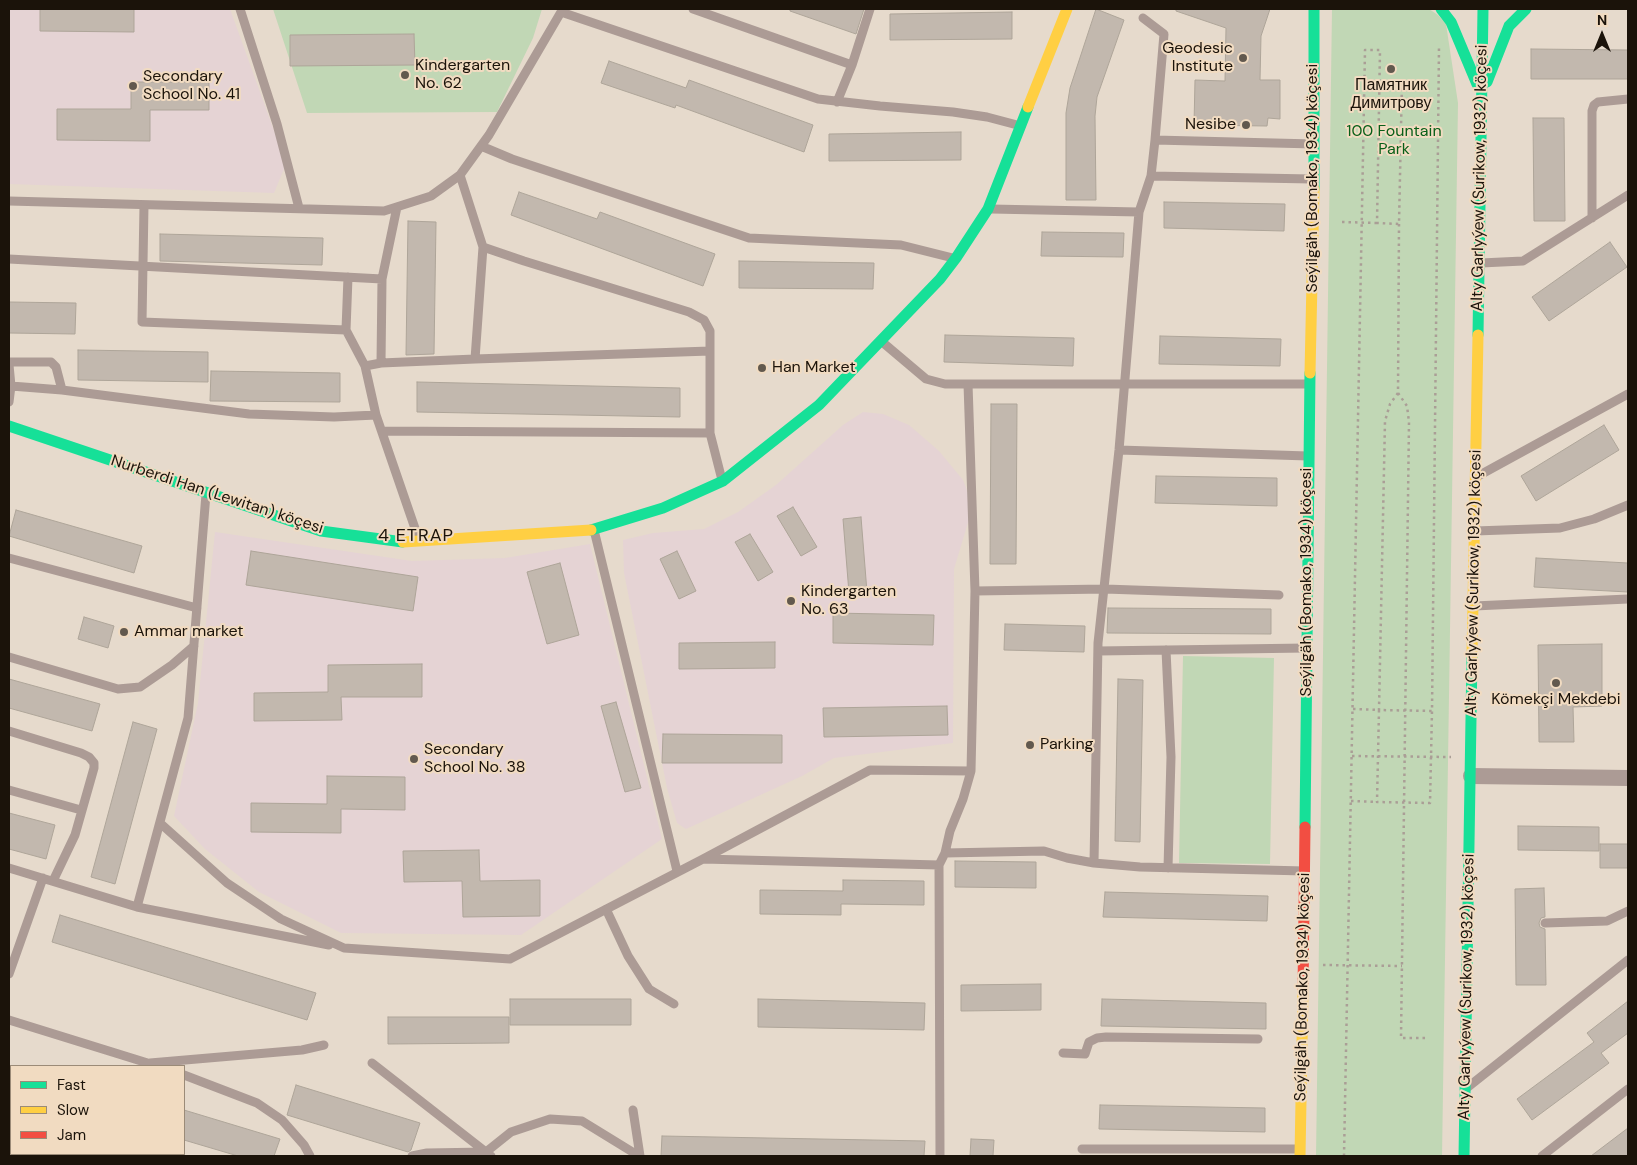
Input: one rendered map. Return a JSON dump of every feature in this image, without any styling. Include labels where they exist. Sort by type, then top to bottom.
[{"type":"street","name":"Nurberdi Han (Lewitan) köçesi","points":[[9,426],[321,531],[404,542],[594,530],[662,508],[722,481],[819,405],[940,279],[988,209],[1067,9]]},
{"type":"street","name":"Seýilgäh (Bomako, 1934) köçesi","points":[[1300,1153],[1305,871],[1308,456],[1315,144],[1314,9]]},
{"type":"street","points":[[1441,9],[1451,22],[1458,37],[1481,95]]},
{"type":"street","name":"Alty Garlyýew (Surikow, 1932) köçesi","points":[[1464,1156],[1483,9]]},
{"type":"street","points":[[1481,95],[1509,26],[1526,9]]},
{"type":"street","points":[[1471,776],[1628,778]]},
{"type":"lane","points":[[240,9],[277,124],[299,208]]},
{"type":"lane","points":[[693,9],[852,65]]},
{"type":"lane","points":[[837,102],[852,65],[870,9]]},
{"type":"lane","points":[[9,201],[384,211],[431,196],[460,175],[481,146],[561,10],[794,92],[837,102],[953,112],[987,117],[1021,126]]},
{"type":"lane","points":[[1094,863],[1098,652],[1119,450],[1140,212],[1152,176],[1164,34],[1143,18]]},
{"type":"lane","points":[[1592,218],[1592,111],[1594,105],[1598,102],[1628,98]]},
{"type":"lane","points":[[1155,140],[1315,144]]},
{"type":"lane","points":[[481,146],[512,159],[749,238],[900,245],[956,258]]},
{"type":"lane","points":[[460,175],[483,247],[475,359]]},
{"type":"lane","points":[[1152,176],[1314,179]]},
{"type":"lane","points":[[1479,263],[1523,262],[1628,194]]},
{"type":"lane","points":[[144,204],[142,322],[346,330]]},
{"type":"lane","points":[[381,363],[382,278],[397,207]]},
{"type":"lane","points":[[988,209],[1140,212]]},
{"type":"lane","points":[[483,247],[524,262],[689,312],[704,320],[710,332],[710,433],[722,481]]},
{"type":"lane","points":[[9,259],[382,278]]},
{"type":"lane","points":[[348,277],[346,330],[365,366],[376,415],[420,542]]},
{"type":"lane","points":[[881,341],[926,379],[945,384],[1310,384]]},
{"type":"lane","points":[[365,366],[381,363],[710,351]]},
{"type":"lane","points":[[9,402],[11,386],[9,363],[51,362],[56,367],[62,390]]},
{"type":"lane","points":[[940,1156],[939,865],[945,853],[950,831],[963,799],[971,771],[975,591],[968,384]]},
{"type":"lane","points":[[11,386],[62,390],[248,414],[334,417],[376,415]]},
{"type":"lane","points":[[1476,477],[1628,394]]},
{"type":"lane","points":[[382,431],[710,433]]},
{"type":"lane","points":[[1119,450],[1308,456]]},
{"type":"lane","points":[[137,907],[188,718],[206,492]]},
{"type":"lane","points":[[1475,531],[1560,528],[1594,519],[1628,505]]},
{"type":"lane","points":[[594,530],[677,871]]},
{"type":"lane","points":[[9,558],[197,608]]},
{"type":"lane","points":[[975,591],[1105,589],[1279,595]]},
{"type":"lane","points":[[1474,606],[1628,599]]},
{"type":"lane","points":[[9,657],[118,689],[140,687],[172,665],[194,646]]},
{"type":"lane","points":[[1098,652],[1306,648]]},
{"type":"lane","points":[[1166,650],[1171,757],[1168,868]]},
{"type":"lane","points":[[9,731],[82,753],[92,760],[94,768],[75,835],[54,881]]},
{"type":"lane","points":[[9,868],[137,907],[344,948],[510,959],[870,770],[971,771]]},
{"type":"lane","points":[[9,790],[82,810]]},
{"type":"lane","points":[[160,823],[227,883],[281,919],[344,948]]},
{"type":"lane","points":[[945,853],[1044,851],[1094,863],[1168,868],[1305,871]]},
{"type":"lane","points":[[703,859],[939,865]]},
{"type":"lane","points":[[9,974],[43,878]]},
{"type":"lane","points":[[606,909],[628,956],[649,989],[674,1004]]},
{"type":"lane","points":[[1545,923],[1607,921],[1628,911]]},
{"type":"lane","points":[[1466,1088],[1628,960]]},
{"type":"lane","points":[[9,1020],[149,1065],[302,1050],[324,1045]]},
{"type":"lane","points":[[1063,1053],[1085,1054],[1089,1042],[1096,1038],[1106,1037],[1258,1040]]},
{"type":"lane","points":[[372,1063],[488,1154]]},
{"type":"lane","points":[[185,1075],[257,1103],[282,1120],[304,1145],[310,1156]]},
{"type":"lane","points":[[1542,1156],[1628,1090]]},
{"type":"lane","points":[[632,1110],[639,1156]]},
{"type":"lane","points":[[412,1156],[426,1153],[488,1154],[511,1132],[550,1119],[582,1121],[639,1156]]},
{"type":"lane","points":[[1082,1149],[1300,1153]]},
{"type":"path","points":[[1351,801],[1430,803],[1439,42]]},
{"type":"path","points":[[1344,1156],[1365,50],[1380,50],[1378,223]]},
{"type":"path","points":[[1402,81],[1398,393],[1407,406],[1409,422],[1401,1038],[1426,1038]]},
{"type":"path","points":[[1342,222],[1399,224]]},
{"type":"path","points":[[1377,802],[1385,421],[1390,404],[1398,393]]},
{"type":"path","points":[[1353,709],[1432,711]]},
{"type":"path","points":[[1352,756],[1451,757]]},
{"type":"path","points":[[1316,964],[1402,966]]},
{"type":"shaded area","name":"Secondary School No. 41","points":[[9,9],[230,9],[286,164],[274,193],[9,184]]},
{"type":"shaded area","name":"Kindergarten No. 63","points":[[863,412],[883,414],[909,425],[939,451],[963,480],[973,506],[954,569],[953,743],[834,758],[802,776],[686,829],[677,823],[667,788],[624,573],[623,540],[653,533],[704,529],[738,512],[776,485],[843,425]]},
{"type":"shaded area","name":"Secondary School No. 38","points":[[215,532],[412,561],[505,558],[590,544],[662,839],[521,935],[341,933],[259,892],[205,849],[174,816],[198,703]]},
{"type":"green space","name":"Kindergarten No. 62","points":[[273,9],[542,9],[533,38],[497,112],[307,113]]},
{"type":"green space","name":"100 Fountain Park","points":[[1332,9],[1429,9],[1438,15],[1446,24],[1458,103],[1442,1156],[1316,1156]]},
{"type":"green space","points":[[1183,656],[1274,658],[1270,864],[1179,863]]},
{"type":"building","points":[[40,9],[134,9],[134,32],[40,31]]},
{"type":"building","points":[[790,9],[864,9],[856,34],[790,11]]},
{"type":"building","points":[[1096,9],[1124,20],[1097,97],[1095,116],[1096,200],[1066,200],[1066,113],[1070,88]]},
{"type":"building","name":"Geodesic Institute","points":[[1176,9],[1270,9],[1261,36],[1260,80],[1280,80],[1280,119],[1268,118],[1267,126],[1194,125],[1195,80],[1225,81],[1226,28],[1176,11]]},
{"type":"building","points":[[1012,12],[1012,39],[890,40],[890,14]]},
{"type":"building","points":[[414,34],[415,65],[290,66],[290,35]]},
{"type":"building","points":[[1531,49],[1628,50],[1628,79],[1531,79]]},
{"type":"building","points":[[609,61],[686,88],[689,80],[813,125],[804,152],[676,105],[675,108],[601,83]]},
{"type":"building","points":[[131,82],[209,82],[209,110],[150,110],[150,141],[57,140],[57,109],[131,109]]},
{"type":"building","points":[[1533,118],[1564,118],[1565,221],[1534,221]]},
{"type":"building","points":[[961,132],[961,160],[829,161],[829,134]]},
{"type":"building","points":[[519,192],[597,219],[600,212],[715,254],[703,286],[511,215]]},
{"type":"building","points":[[1164,202],[1285,204],[1284,231],[1164,228]]},
{"type":"building","points":[[408,221],[436,222],[434,354],[406,355]]},
{"type":"building","points":[[1042,232],[1124,233],[1123,257],[1041,256]]},
{"type":"building","points":[[160,234],[323,238],[322,265],[160,261]]},
{"type":"building","points":[[1610,242],[1627,267],[1549,321],[1532,297]]},
{"type":"building","points":[[739,261],[874,263],[873,289],[739,288]]},
{"type":"building","points":[[9,302],[76,303],[75,334],[9,333]]},
{"type":"building","points":[[945,335],[1074,338],[1073,366],[944,362]]},
{"type":"building","points":[[1160,336],[1281,339],[1280,366],[1159,364]]},
{"type":"building","points":[[78,350],[208,352],[208,382],[78,380]]},
{"type":"building","points":[[211,371],[340,373],[340,402],[210,401]]},
{"type":"building","points":[[417,382],[680,388],[680,417],[417,412]]},
{"type":"building","points":[[991,404],[1017,404],[1016,564],[990,564]]},
{"type":"building","points":[[1604,425],[1619,450],[1536,501],[1521,476]]},
{"type":"building","points":[[1156,476],[1277,478],[1277,506],[1155,503]]},
{"type":"building","points":[[793,507],[817,547],[801,556],[777,516]]},
{"type":"building","points":[[16,510],[142,546],[134,573],[9,536]]},
{"type":"building","points":[[861,517],[867,592],[849,593],[843,519]]},
{"type":"building","points":[[750,534],[773,572],[758,581],[735,542]]},
{"type":"building","points":[[251,551],[418,577],[413,611],[246,585]]},
{"type":"building","points":[[677,551],[696,591],[679,599],[660,559]]},
{"type":"building","points":[[1536,558],[1628,563],[1628,592],[1534,587]]},
{"type":"building","points":[[560,563],[579,635],[547,644],[527,572]]},
{"type":"building","points":[[1108,608],[1271,609],[1271,634],[1107,633]]},
{"type":"building","points":[[833,613],[934,615],[933,645],[833,643]]},
{"type":"building","points":[[84,617],[114,626],[108,648],[78,639]]},
{"type":"building","points":[[1005,624],[1085,626],[1084,652],[1004,650]]},
{"type":"building","points":[[775,642],[775,668],[679,669],[679,643]]},
{"type":"building","name":"Kömekçi Mekdebi","points":[[1602,644],[1602,706],[1573,707],[1574,742],[1539,742],[1538,645]]},
{"type":"building","points":[[422,664],[422,697],[341,697],[342,720],[254,721],[254,693],[328,692],[328,665]]},
{"type":"building","points":[[9,679],[100,704],[92,731],[9,708]]},
{"type":"building","points":[[1118,679],[1143,680],[1140,842],[1115,841]]},
{"type":"building","points":[[616,702],[641,788],[625,792],[601,706]]},
{"type":"building","points":[[947,706],[948,735],[824,737],[823,708]]},
{"type":"building","points":[[133,722],[157,729],[115,884],[91,877]]},
{"type":"building","points":[[663,734],[782,735],[782,763],[662,763]]},
{"type":"building","points":[[327,776],[405,777],[405,810],[341,809],[341,833],[251,832],[251,803],[327,804]]},
{"type":"building","points":[[9,813],[55,825],[46,859],[9,849]]},
{"type":"building","points":[[1518,826],[1599,827],[1599,851],[1518,850]]},
{"type":"building","points":[[1600,844],[1628,844],[1628,868],[1600,868]]},
{"type":"building","points":[[479,850],[480,881],[540,880],[540,916],[463,917],[462,881],[404,882],[403,851]]},
{"type":"building","points":[[955,861],[1036,862],[1036,888],[955,887]]},
{"type":"building","points":[[843,880],[924,881],[924,905],[841,904],[841,915],[760,914],[760,890],[843,891]]},
{"type":"building","points":[[1544,888],[1545,917],[1541,918],[1539,923],[1540,927],[1545,929],[1546,985],[1516,985],[1515,889]]},
{"type":"building","points":[[1105,892],[1268,896],[1267,921],[1103,917]]},
{"type":"building","points":[[60,915],[316,993],[307,1020],[52,942]]},
{"type":"building","points":[[1041,984],[1041,1010],[961,1011],[961,985]]},
{"type":"building","points":[[510,999],[631,999],[631,1025],[510,1025]]},
{"type":"building","points":[[758,999],[925,1003],[924,1030],[758,1027]]},
{"type":"building","points":[[1102,999],[1266,1003],[1266,1029],[1101,1026]]},
{"type":"building","points":[[1628,1001],[1628,1033],[1601,1053],[1609,1063],[1532,1120],[1517,1099],[1594,1042],[1587,1033]]},
{"type":"building","points":[[388,1017],[509,1017],[509,1043],[388,1044]]},
{"type":"building","points":[[296,1085],[420,1123],[411,1150],[408,1152],[287,1115]]},
{"type":"building","points":[[1100,1105],[1265,1108],[1265,1132],[1099,1129]]},
{"type":"building","points":[[185,1110],[280,1139],[274,1156],[238,1156],[185,1140]]},
{"type":"building","points":[[1628,1128],[1628,1156],[1591,1156]]},
{"type":"building","points":[[662,1136],[925,1141],[924,1156],[661,1156]]},
{"type":"building","points":[[971,1139],[994,1140],[993,1156],[970,1156]]},
{"type":"traffic: fast","points":[[1314,9],[1314,189]]},
{"type":"traffic: fast","points":[[1441,9],[1451,22],[1477,84]]},
{"type":"traffic: fast","points":[[1478,335],[1483,9]]},
{"type":"traffic: fast","points":[[1487,82],[1509,26],[1526,9]]},
{"type":"traffic: fast","points":[[591,530],[663,508],[723,481],[819,405],[940,279],[956,258],[988,209],[1028,107]]},
{"type":"traffic: fast","points":[[1305,827],[1310,373]]},
{"type":"traffic: fast","points":[[9,426],[321,531],[403,542]]},
{"type":"traffic: fast","points":[[1464,1156],[1472,656]]},
{"type":"traffic: slow","points":[[1028,107],[1067,9]]},
{"type":"traffic: slow","points":[[1310,373],[1314,189]]},
{"type":"traffic: slow","points":[[1472,656],[1478,335]]},
{"type":"traffic: slow","points":[[403,542],[591,530]]},
{"type":"traffic: slow","points":[[1300,1156],[1303,990]]},
{"type":"traffic: jam","points":[[1303,990],[1305,827]]},
{"type":"traffic: jam","points":[[24,1155],[28,1156]]},
{"type":"place","name":"Geodesic Institute","points":[[1243,58]]},
{"type":"place","name":"Памятник Димитрову","points":[[1391,69]]},
{"type":"place","name":"Kindergarten No. 62","points":[[405,75]]},
{"type":"place","name":"Secondary School No. 41","points":[[133,86]]},
{"type":"place","name":"Nesibe","points":[[1246,125]]},
{"type":"place","name":"Han Market","points":[[762,368]]},
{"type":"place","name":"Kindergarten No. 63","points":[[791,601]]},
{"type":"place","name":"Ammar market","points":[[124,632]]},
{"type":"place","name":"Kömekçi Mekdebi","points":[[1556,683]]},
{"type":"place","name":"Parking","points":[[1030,745]]},
{"type":"place","name":"Secondary School No. 38","points":[[414,759]]},
{"type":"district","name":"4 ETRAP","points":[[416,536]]}]
